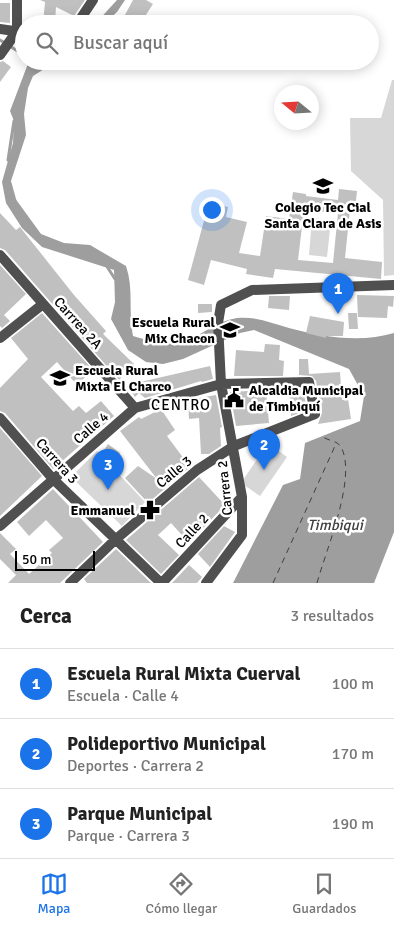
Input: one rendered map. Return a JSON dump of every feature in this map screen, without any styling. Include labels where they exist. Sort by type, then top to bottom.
[{"type":"street","points":[[17,0],[18,15]]},
{"type":"street","points":[[83,15],[93,0]]},
{"type":"street","points":[[0,29],[15,31]]},
{"type":"street","points":[[5,48],[15,37]]},
{"type":"street","name":"Carrrea 2A","points":[[0,255],[135,408]]},
{"type":"street","name":"Carrera 2","points":[[206,583],[242,534],[242,497],[234,446],[220,384],[218,323],[221,305],[252,290],[394,285]]},
{"type":"street","points":[[0,338],[43,304]]},
{"type":"street","name":"Calle 4","points":[[0,526],[135,408],[220,384],[309,382],[315,414]]},
{"type":"street","name":"Calle 3","points":[[70,583],[115,540],[197,470],[234,446],[315,414]]},
{"type":"street","name":"Carrera 3","points":[[0,418],[53,479],[162,583]]},
{"type":"street","name":"Calle 2","points":[[162,583],[242,497]]},
{"type":"shaded area","points":[[392,80],[394,80],[394,275],[384,276],[383,200],[351,171],[350,118],[381,118]]},
{"type":"shaded area","points":[[312,218],[331,220],[327,257],[309,255]]},
{"type":"shaded area","points":[[268,443],[287,457],[260,496],[241,483]]},
{"type":"shaded area","points":[[97,451],[145,502],[122,526],[71,477]]},
{"type":"water","points":[[117,0],[125,0],[114,15],[103,15]]},
{"type":"water","name":"Timbiqui","points":[[26,70],[43,70],[33,76],[28,88],[24,114],[26,135],[11,181],[12,194],[41,234],[64,243],[90,245],[126,266],[130,283],[133,336],[147,340],[178,342],[192,338],[225,321],[237,318],[263,320],[315,334],[342,338],[368,338],[394,333],[394,532],[374,583],[233,583],[283,485],[300,479],[305,443],[360,421],[364,396],[349,369],[254,330],[240,333],[183,359],[163,364],[146,362],[128,350],[111,319],[115,302],[114,270],[42,247],[22,228],[6,203],[2,182],[13,143],[14,121],[10,111]]},
{"type":"building","points":[[40,0],[85,0],[75,15],[56,7],[56,15],[44,15],[45,2]]},
{"type":"building","points":[[133,0],[146,0],[153,4],[146,15],[125,15]]},
{"type":"building","points":[[0,3],[10,3],[10,23],[0,22]]},
{"type":"building","points":[[3,61],[11,67],[0,82],[0,62]]},
{"type":"building","points":[[339,189],[357,191],[355,210],[350,210],[345,258],[382,262],[381,279],[275,269],[273,278],[246,274],[247,269],[211,260],[204,285],[188,280],[209,202],[228,207],[226,217],[247,222],[239,253],[260,256],[266,216],[289,219],[293,192],[306,194],[306,196],[338,200]],"holes":[[[304,210],[338,213],[333,263],[298,260]]]},
{"type":"building","points":[[0,213],[16,230],[20,227],[74,295],[106,331],[103,334],[134,364],[119,380],[5,250],[0,248]]},
{"type":"building","points":[[0,265],[26,294],[4,315],[10,321],[2,328],[0,326]]},
{"type":"building","points":[[357,295],[394,296],[393,307],[388,306],[387,318],[358,317]]},
{"type":"building","points":[[269,296],[290,296],[289,310],[268,308]]},
{"type":"building","points":[[198,304],[212,304],[212,312],[198,313]]},
{"type":"building","points":[[42,313],[93,370],[77,385],[57,362],[41,377],[73,411],[79,406],[86,413],[101,401],[114,416],[53,469],[5,413],[0,411],[0,388],[28,359],[11,338]]},
{"type":"building","points":[[348,313],[357,313],[358,329],[349,329]]},
{"type":"building","points":[[310,316],[344,322],[343,336],[326,336],[326,338],[306,333]]},
{"type":"building","points":[[265,344],[280,345],[279,360],[284,361],[283,376],[234,376],[236,350],[264,352]]},
{"type":"building","points":[[299,359],[308,359],[309,374],[340,372],[342,400],[348,399],[351,419],[318,424],[322,413],[316,381],[312,376],[299,375]]},
{"type":"building","points":[[210,366],[213,379],[145,398],[139,393],[135,397],[127,385]]},
{"type":"building","points":[[289,389],[303,389],[307,410],[291,416]]},
{"type":"building","points":[[266,390],[269,423],[236,426],[230,392]]},
{"type":"building","points":[[216,395],[222,427],[220,428],[221,446],[209,454],[201,454],[199,418],[189,419],[188,400]]},
{"type":"building","points":[[161,409],[175,430],[167,436],[190,467],[148,503],[125,478],[138,466],[157,479],[120,431],[139,417],[141,419]]},
{"type":"building","points":[[0,428],[42,476],[0,516]]},
{"type":"building","points":[[108,444],[120,453],[112,465],[100,456]]},
{"type":"building","points":[[199,477],[225,505],[189,543],[171,523],[158,535],[179,555],[161,574],[126,540]]},
{"type":"building","points":[[53,489],[103,542],[60,583],[8,583],[16,575],[0,559],[0,533],[16,549],[10,554],[29,574],[52,553],[49,550],[63,538],[46,520],[29,536],[17,522]]},
{"type":"building","points":[[224,526],[235,532],[210,567],[198,554]]},
{"type":"building","points":[[116,549],[151,583],[87,583],[84,579]]},
{"type":"building","points":[[189,565],[202,577],[197,583],[172,583]]},
{"type":"waterway","points":[[0,40],[15,49]]},
{"type":"waterway","points":[[8,160],[14,121]]},
{"type":"waterway","points":[[10,183],[15,201]]},
{"type":"waterway","points":[[106,265],[115,279]]},
{"type":"ferry route","points":[[317,583],[338,515],[345,478],[345,462],[342,449],[338,444],[321,435]]},
{"type":"ferry route","points":[[273,583],[335,446]]},
{"type":"place","name":"Colegio Tec Cial Santa Clara de Asis","points":[[323,186]]},
{"type":"place","name":"Escuela Rural Mixta Cuerval","points":[[338,314]]},
{"type":"place","name":"Escuela Rural Mix Chacon","points":[[230,330]]},
{"type":"place","name":"Escuela Rural Mixta El Charco","points":[[60,378]]},
{"type":"place","name":"Alcaldia Municipal de Timbiquí","points":[[234,398]]},
{"type":"place","name":"Polideportivo Municipal","points":[[264,470]]},
{"type":"place","name":"Parque Municipal","points":[[108,490]]},
{"type":"place","name":"Emmanuel","points":[[150,510]]},
{"type":"district","name":"CENTRO","points":[[181,405]]}]
